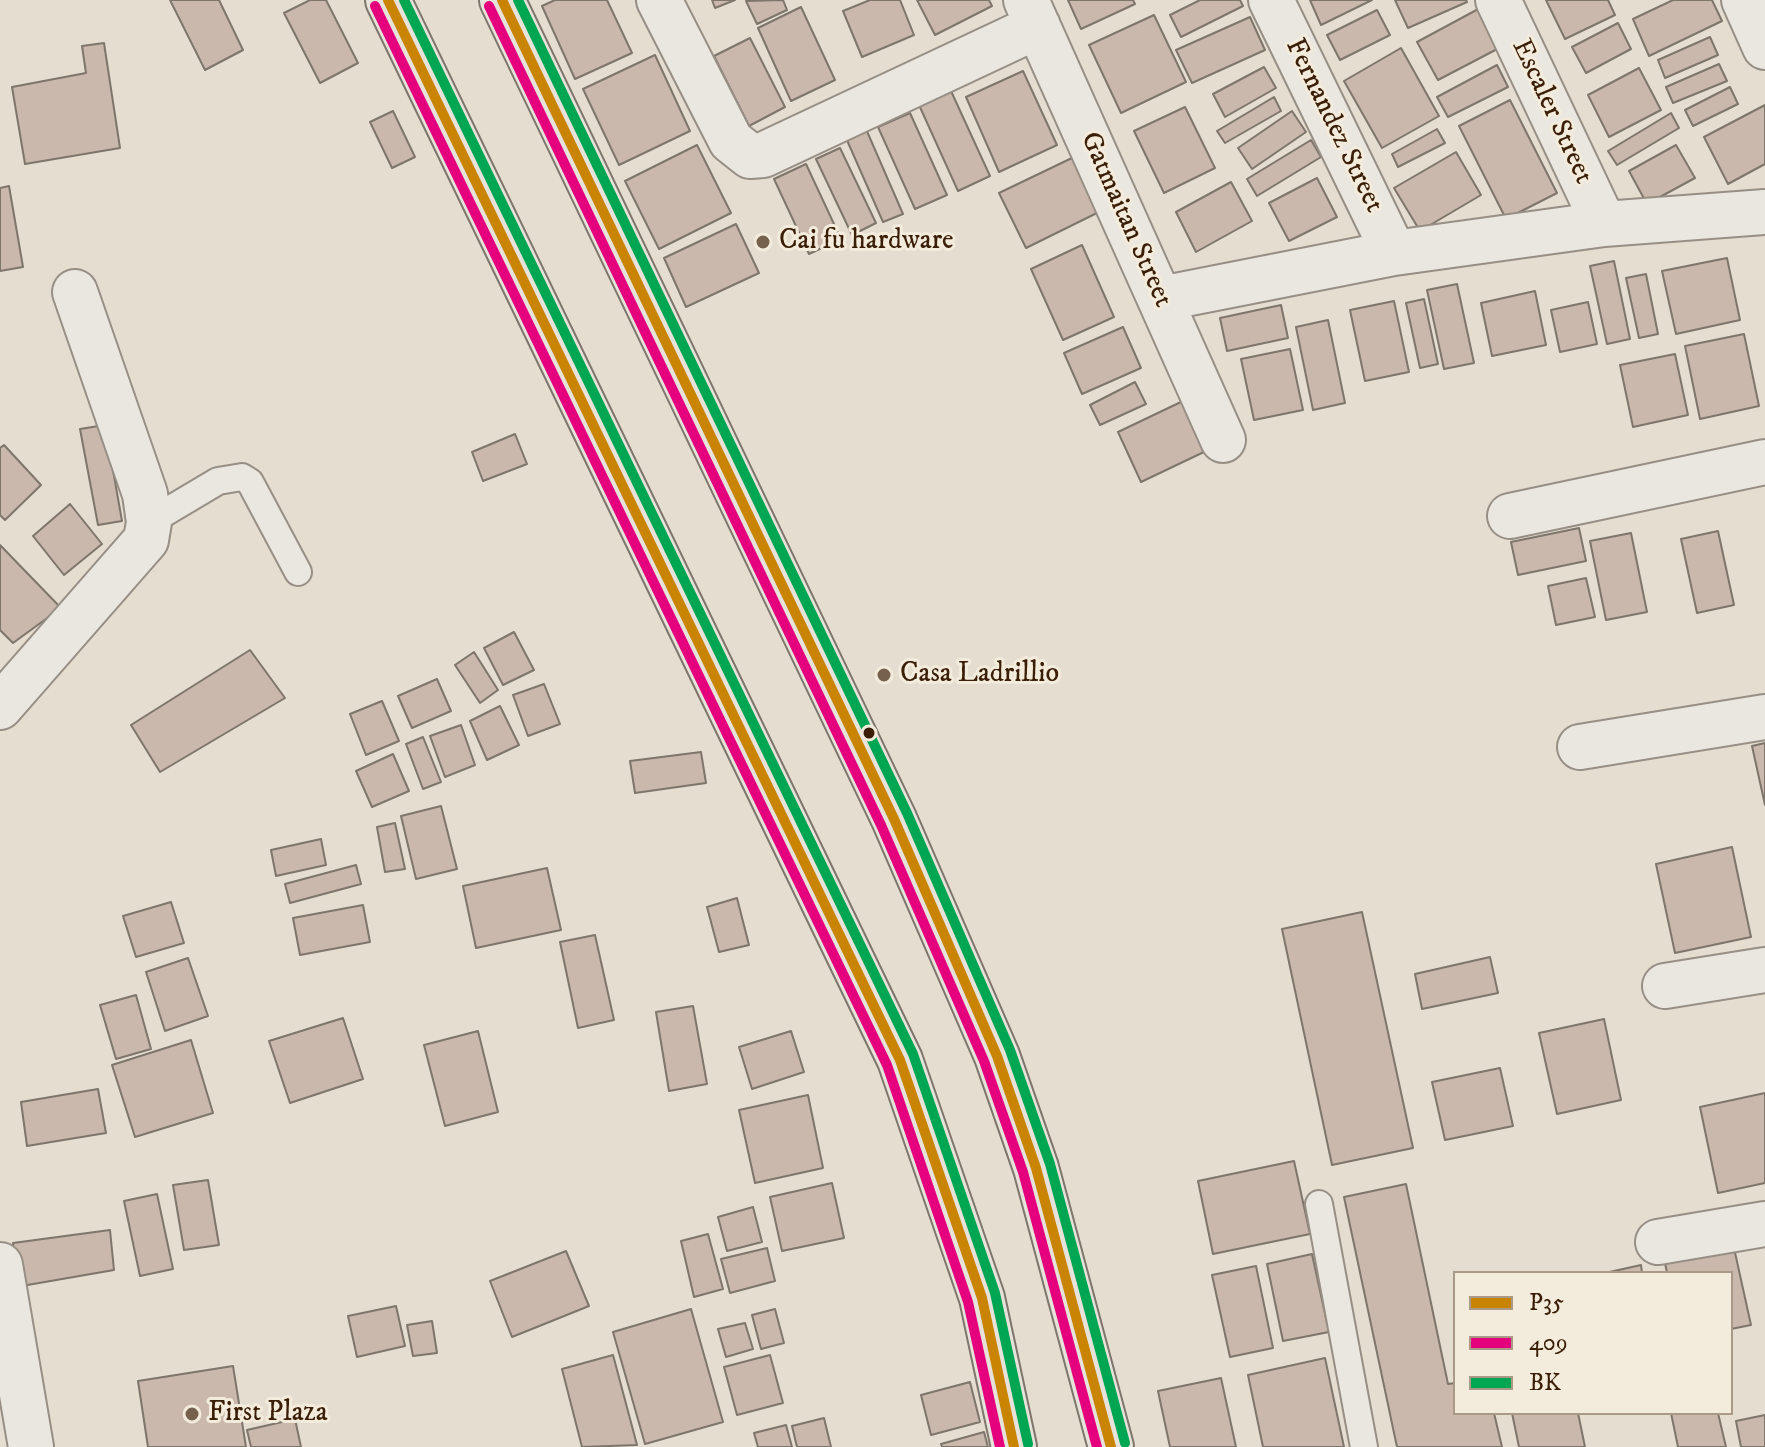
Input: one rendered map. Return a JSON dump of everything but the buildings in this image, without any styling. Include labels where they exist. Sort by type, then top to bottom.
[{"type":"main road","points":[[388,0],[900,1060],[947,1187],[982,1298],[1014,1447]]},
{"type":"main road","points":[[502,0],[894,819],[997,1056],[1036,1168],[1111,1447]]},
{"type":"street","points":[[659,0],[731,141],[750,156],[763,155],[1032,13]]},
{"type":"street","name":"Fernandez Street","points":[[1271,0],[1394,253]]},
{"type":"street","name":"Escaler Street","points":[[1498,0],[1604,224]]},
{"type":"street","points":[[1744,0],[1765,47]]},
{"type":"street","name":"Gatmaitan Street","points":[[1032,13],[1223,440]]},
{"type":"street","points":[[1160,299],[1394,253],[1604,224],[1765,212]]},
{"type":"street","points":[[0,707],[146,540],[149,522],[145,494],[75,292]]},
{"type":"street","points":[[1510,516],[1765,462]]},
{"type":"street","points":[[1580,747],[1765,717]]},
{"type":"street","points":[[1665,986],[1765,970]]},
{"type":"street","points":[[1658,1242],[1765,1224]]},
{"type":"street","points":[[0,1265],[11,1396],[31,1447]]},
{"type":"lane","points":[[149,522],[218,481],[242,477],[250,482],[298,572]]},
{"type":"lane","points":[[1319,1204],[1364,1447]]},
{"type":"transit line","name":"P35","points":[[388,0],[900,1060],[982,1298],[1014,1447]]},
{"type":"transit line","name":"BK","points":[[404,0],[913,1054],[995,1293],[1028,1444]]},
{"type":"transit line","name":"P35","points":[[502,0],[894,819],[997,1056],[1036,1168],[1111,1447]]},
{"type":"transit line","name":"BK","points":[[518,0],[907,813],[1010,1050],[1050,1164],[1125,1443]]},
{"type":"transit line","name":"409","points":[[375,6],[887,1065],[968,1302],[1000,1447]]},
{"type":"transit line","name":"409","points":[[489,6],[881,825],[984,1061],[1023,1172],[1097,1447]]},
{"type":"place","name":"Cai fu hardware","points":[[763,242]]},
{"type":"place","name":"Casa Ladrillio","points":[[884,675]]},
{"type":"place","name":"First Plaza","points":[[192,1414]]}]
